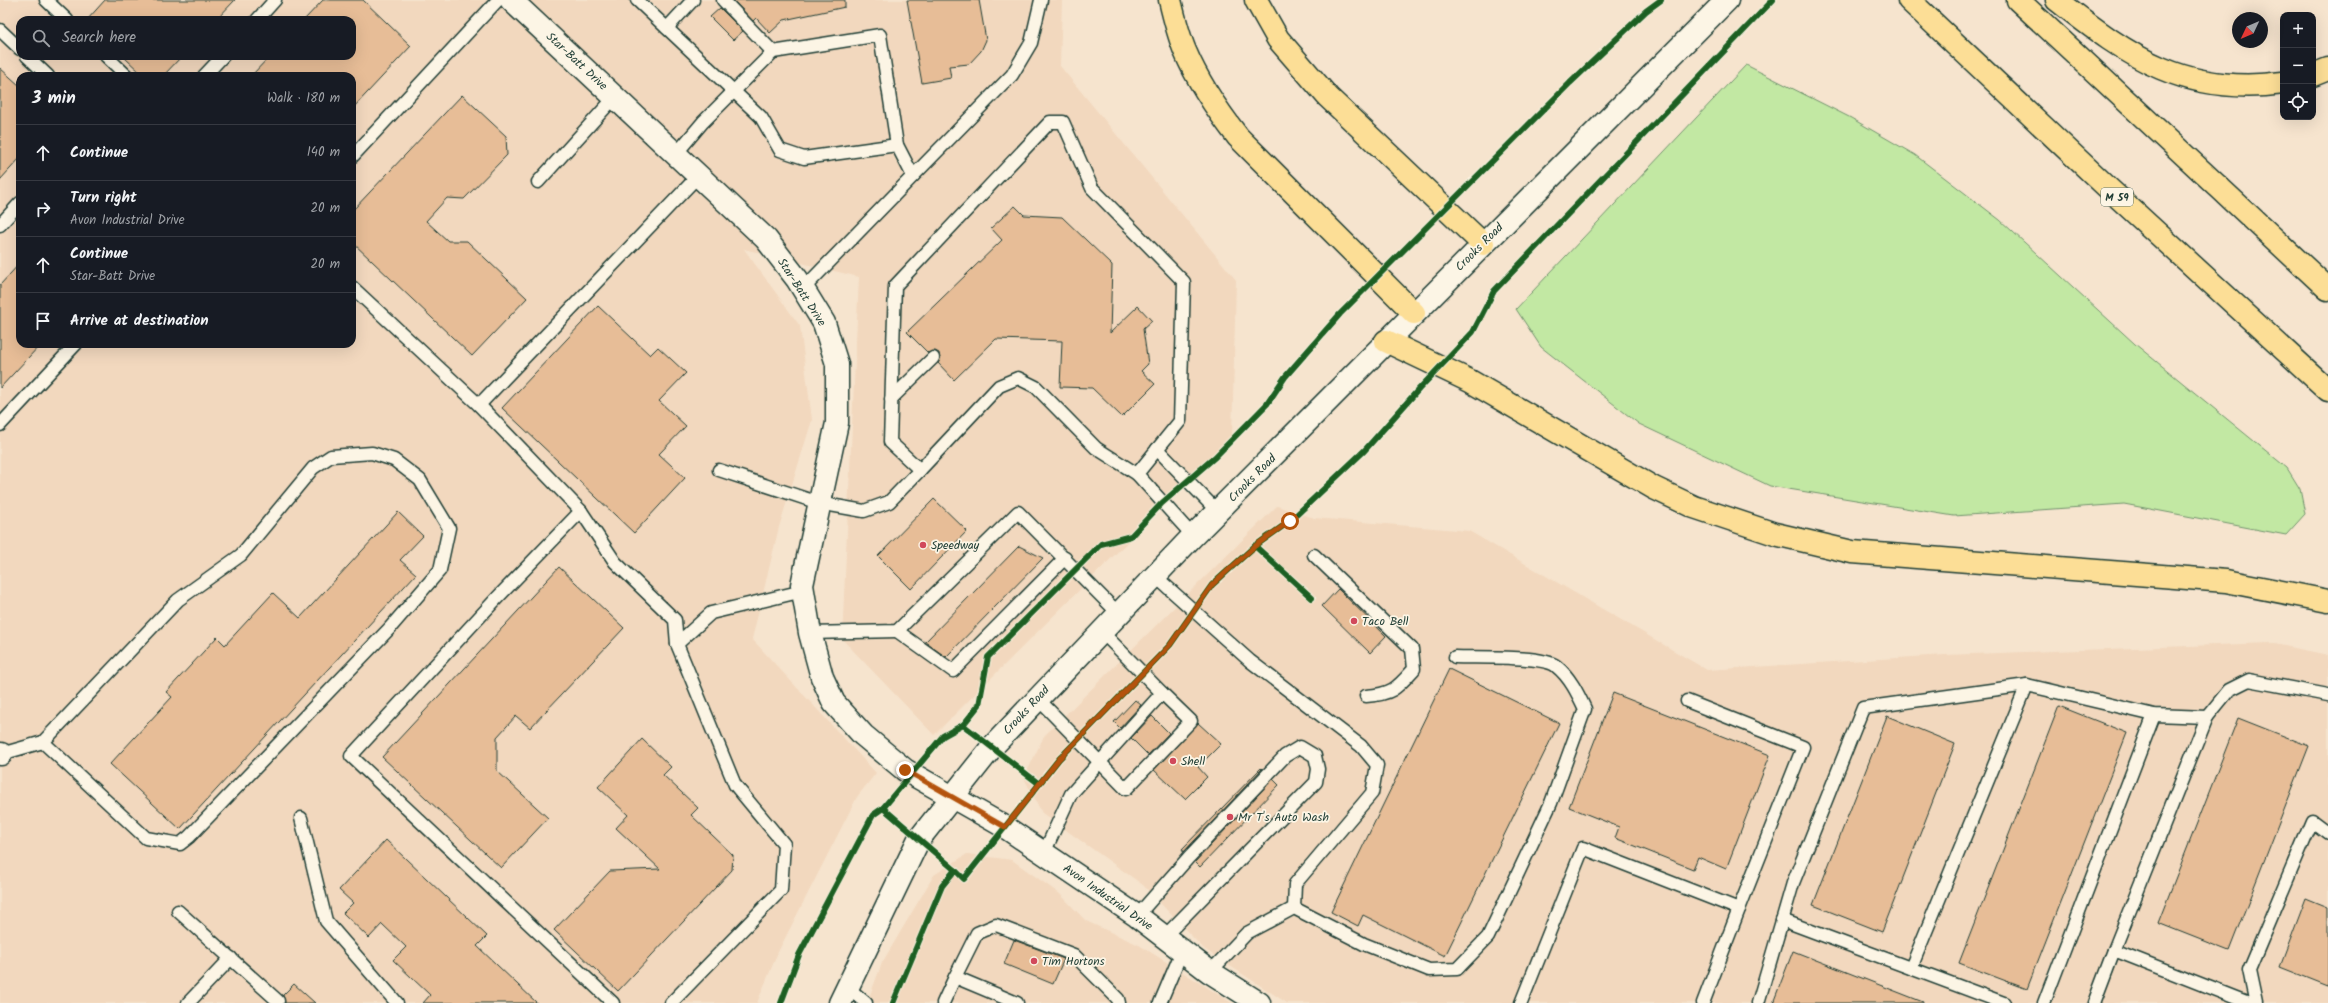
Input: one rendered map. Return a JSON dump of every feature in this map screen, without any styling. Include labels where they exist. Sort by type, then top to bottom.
[{"type":"highway","points":[[1170,0],[1184,50],[1198,79],[1215,107],[1238,137],[1414,313]]},
{"type":"highway","points":[[1256,0],[1278,39],[1328,97],[1483,244]]},
{"type":"highway","name":"M 59","points":[[1909,0],[2107,187],[2328,390]]},
{"type":"highway","points":[[2018,0],[2328,289]]},
{"type":"highway","points":[[2057,0],[2109,40],[2138,58],[2188,79],[2237,86],[2280,83]]},
{"type":"highway","points":[[2316,74],[2328,69]]},
{"type":"highway","points":[[1386,341],[1470,380],[1654,488],[1694,507],[1775,534],[1852,552],[2226,581],[2328,601]]},
{"type":"street","name":"Star-Batt Drive","points":[[511,0],[766,238],[803,289],[824,323],[837,364],[837,422],[802,585],[810,633],[822,677],[834,703],[863,735],[905,770],[954,796]]},
{"type":"street","name":"Crooks Road","points":[[843,995],[919,839],[992,747],[1037,698],[1193,536],[1727,0]]},
{"type":"street","name":"Avon Industrial Drive","points":[[954,796],[1005,827],[1137,916],[1210,972],[1259,1003]]},
{"type":"lane","points":[[260,16],[275,0]]},
{"type":"lane","points":[[356,153],[498,0]]},
{"type":"lane","points":[[637,0],[761,117],[780,150],[804,158],[897,144]]},
{"type":"lane","points":[[667,28],[693,0]]},
{"type":"lane","points":[[723,0],[773,52]]},
{"type":"lane","points":[[803,289],[1012,75],[1031,43],[1041,0]]},
{"type":"lane","points":[[50,1],[63,16]]},
{"type":"lane","points":[[0,30],[16,45]]},
{"type":"lane","points":[[676,154],[703,122],[773,52],[880,35],[897,144],[912,176]]},
{"type":"lane","points":[[31,60],[44,72]]},
{"type":"lane","points":[[110,60],[123,72]]},
{"type":"lane","points":[[208,72],[219,60]]},
{"type":"lane","points":[[538,182],[615,97]]},
{"type":"lane","points":[[920,470],[890,442],[895,286],[1050,122],[1063,122],[1092,188],[1184,282],[1180,421],[1137,474]]},
{"type":"lane","points":[[479,405],[699,175]]},
{"type":"lane","points":[[0,225],[16,207]]},
{"type":"lane","points":[[356,291],[479,405],[581,511],[615,562],[675,620],[677,644],[735,785],[784,844],[781,890],[671,1003]]},
{"type":"lane","points":[[0,424],[72,348]]},
{"type":"lane","points":[[891,399],[933,358]]},
{"type":"lane","points":[[719,470],[819,503],[864,511],[890,502],[999,386],[1018,378],[1036,387],[1096,448],[1137,474],[1193,536]]},
{"type":"lane","points":[[1158,449],[1218,512]]},
{"type":"lane","points":[[0,754],[43,742],[178,600],[241,555],[313,468],[331,456],[372,453],[394,460],[420,480],[448,528],[440,570],[388,629],[189,838],[180,844],[146,838],[43,742]]},
{"type":"lane","points":[[581,511],[498,597],[351,756],[613,1003]]},
{"type":"lane","points":[[897,631],[1018,512],[1118,613]]},
{"type":"lane","points":[[1314,555],[1412,649],[1414,669],[1399,686],[1384,695],[1366,696]]},
{"type":"lane","points":[[810,633],[897,631],[953,671],[1065,558]]},
{"type":"lane","points":[[1155,576],[1250,661],[1362,746],[1377,765],[1372,793],[1295,884],[1294,908]]},
{"type":"lane","points":[[677,644],[710,613],[803,591]]},
{"type":"lane","points":[[1037,698],[1126,789],[1191,721],[1101,632]]},
{"type":"lane","points":[[1294,908],[1364,944],[1428,970],[1457,969],[1488,937],[1551,803],[1585,709],[1575,687],[1555,665],[1529,659],[1455,657]]},
{"type":"lane","points":[[2094,1003],[2207,717],[2229,690],[2249,680],[2328,695]]},
{"type":"lane","points":[[1911,968],[2027,685]]},
{"type":"lane","points":[[1758,1003],[1793,883],[1863,708],[2027,685],[2154,716],[2207,717]]},
{"type":"lane","points":[[1044,853],[1071,794],[1162,693]]},
{"type":"lane","points":[[1687,701],[1802,747],[1703,1003]]},
{"type":"lane","points":[[2044,1003],[2154,716]]},
{"type":"lane","points":[[1137,916],[1189,856],[1285,756],[1300,747],[1315,756],[1318,768],[1316,782],[1164,937]]},
{"type":"lane","points":[[301,818],[326,921],[397,1003]]},
{"type":"lane","points":[[2256,1003],[2250,970],[2312,822],[2328,833]]},
{"type":"lane","points":[[1521,1003],[1583,848],[1739,909]]},
{"type":"lane","points":[[1210,972],[1247,933],[1294,908]]},
{"type":"lane","points":[[178,911],[278,1001]]},
{"type":"lane","points":[[1782,920],[2004,1003]]},
{"type":"lane","points":[[943,1003],[976,933],[996,925],[1074,955],[1118,999],[1119,1003]]},
{"type":"lane","points":[[2114,950],[2248,1003]]},
{"type":"lane","points":[[1160,1003],[1182,951]]},
{"type":"lane","points":[[188,1003],[231,958]]},
{"type":"lane","points":[[955,977],[1017,1003]]},
{"type":"lane","points":[[843,995],[866,1003]]},
{"type":"shaded area","points":[[0,0],[1062,0],[1060,66],[1236,280],[1232,438],[934,735],[842,639],[859,277],[744,249],[800,326],[812,420],[779,527],[752,639],[876,773],[857,797],[778,952],[757,1003],[0,1003]]},
{"type":"shaded area","points":[[1277,506],[1314,518],[1469,531],[1707,670],[1945,655],[2270,643],[2328,655],[2328,1003],[1287,1003],[1204,949],[1143,885],[1042,813],[1024,778],[1044,736]]},
{"type":"shaded area","points":[[967,854],[1012,860],[1060,894],[1086,921],[1139,945],[1232,1003],[867,1003],[882,963],[934,875]]},
{"type":"green space","points":[[1746,65],[1851,118],[1915,155],[2000,220],[2135,344],[2287,468],[2300,489],[2305,514],[2286,535],[2124,504],[1954,516],[1770,486],[1639,424],[1541,347],[1516,309]]},
{"type":"building","points":[[105,0],[235,0],[220,16],[91,16]]},
{"type":"building","points":[[323,0],[363,0],[411,46],[356,105],[356,72],[255,72],[266,60],[356,60],[356,16],[308,16]]},
{"type":"building","points":[[733,0],[845,0],[845,7],[784,20],[770,33],[756,18],[753,21]]},
{"type":"building","points":[[907,0],[979,0],[986,40],[981,51],[969,64],[949,66],[951,78],[922,83]]},
{"type":"building","points":[[720,8],[743,31],[733,40],[710,17]]},
{"type":"building","points":[[127,60],[178,60],[167,72],[140,72]]},
{"type":"building","points":[[0,68],[16,82],[16,162],[0,180]]},
{"type":"building","points":[[462,95],[506,136],[507,155],[464,199],[447,198],[426,221],[448,241],[467,241],[527,298],[472,356],[356,246],[356,207]]},
{"type":"building","points":[[1015,206],[1024,215],[1062,217],[1112,265],[1110,333],[1138,306],[1152,321],[1143,329],[1148,364],[1141,371],[1155,384],[1122,417],[1092,388],[1060,387],[1062,341],[996,339],[954,380],[938,363],[940,360],[939,353],[935,351],[928,353],[907,332],[1002,240],[991,228]]},
{"type":"building","points":[[16,267],[16,348],[37,348],[0,388],[0,285]]},
{"type":"building","points":[[598,306],[650,355],[658,347],[686,373],[659,401],[686,426],[659,454],[685,478],[634,533],[502,408]]},
{"type":"building","points":[[934,499],[967,531],[911,589],[878,556]]},
{"type":"building","points":[[398,512],[423,536],[400,560],[416,574],[180,829],[110,764],[172,697],[166,692],[217,637],[225,645],[273,593],[300,618]]},
{"type":"building","points":[[1019,546],[1043,558],[946,657],[925,642]]},
{"type":"building","points":[[559,567],[624,628],[530,728],[516,716],[497,737],[497,771],[548,818],[501,868],[382,757]]},
{"type":"building","name":"Taco Bell","points":[[1338,589],[1386,636],[1370,653],[1322,606]]},
{"type":"building","points":[[1449,669],[1559,723],[1445,956],[1363,915],[1358,926],[1331,912]]},
{"type":"building","points":[[1613,693],[1770,755],[1726,869],[1698,857],[1693,869],[1615,838],[1619,827],[1569,807]]},
{"type":"building","points":[[1135,700],[1141,705],[1120,728],[1114,722]]},
{"type":"building","points":[[2059,706],[2127,733],[2027,989],[1959,963]]},
{"type":"building","points":[[1152,716],[1169,733],[1148,755],[1131,738]]},
{"type":"building","points":[[1887,716],[1955,744],[1882,932],[1813,905]]},
{"type":"building","points":[[2238,718],[2309,746],[2229,951],[2158,923]]},
{"type":"building","points":[[1198,723],[1221,744],[1198,767],[1207,777],[1185,799],[1154,770]]},
{"type":"building","points":[[642,739],[671,767],[663,775],[698,808],[691,815],[733,855],[732,870],[618,991],[554,930],[610,871],[660,869],[616,828],[628,815],[598,787]]},
{"type":"building","points":[[1261,768],[1262,769],[1184,852],[1182,849]]},
{"type":"building","points":[[1273,779],[1279,785],[1200,867],[1195,862]]},
{"type":"building","points":[[386,840],[487,936],[477,946],[537,1003],[423,1003],[430,995],[393,960],[406,947],[382,924],[369,938],[343,913],[353,903],[339,890]]},
{"type":"building","points":[[2306,898],[2328,907],[2328,986],[2280,967]]},
{"type":"building","name":"Tim Hortons","points":[[1014,940],[1064,959],[1053,984],[1004,964]]},
{"type":"building","points":[[1793,951],[1923,1002],[1923,1003],[1773,1003]]},
{"type":"building","points":[[294,984],[315,1003],[285,1003],[283,995]]},
{"type":"cycle path","points":[[781,1003],[799,955],[873,815],[883,808],[943,736],[963,725],[979,705],[988,657],[1101,544],[1131,536],[1162,503],[1215,457],[1267,404],[1285,377],[1340,314],[1570,83],[1646,11],[1661,0]]},
{"type":"cycle path","points":[[893,1003],[942,886],[955,870],[964,879],[1059,759],[1170,645],[1212,585],[1255,546],[1290,521],[1364,451],[1419,389],[1473,332],[1494,291],[1773,0]]},
{"type":"cycle path","points":[[1255,546],[1312,598]]},
{"type":"cycle path","points":[[963,725],[1038,783]]},
{"type":"cycle path","points":[[883,808],[955,870]]},
{"type":"place","name":"Speedway","points":[[923,545]]},
{"type":"place","name":"Taco Bell","points":[[1354,621]]},
{"type":"place","name":"Shell","points":[[1173,761]]},
{"type":"place","name":"Mr T's Auto Wash","points":[[1230,817]]},
{"type":"place","name":"Tim Hortons","points":[[1034,961]]},
{"type":"route","points":[[905,770],[954,796],[1005,827],[1038,783],[1059,759],[1170,645],[1212,585],[1255,546],[1290,521]]}]
